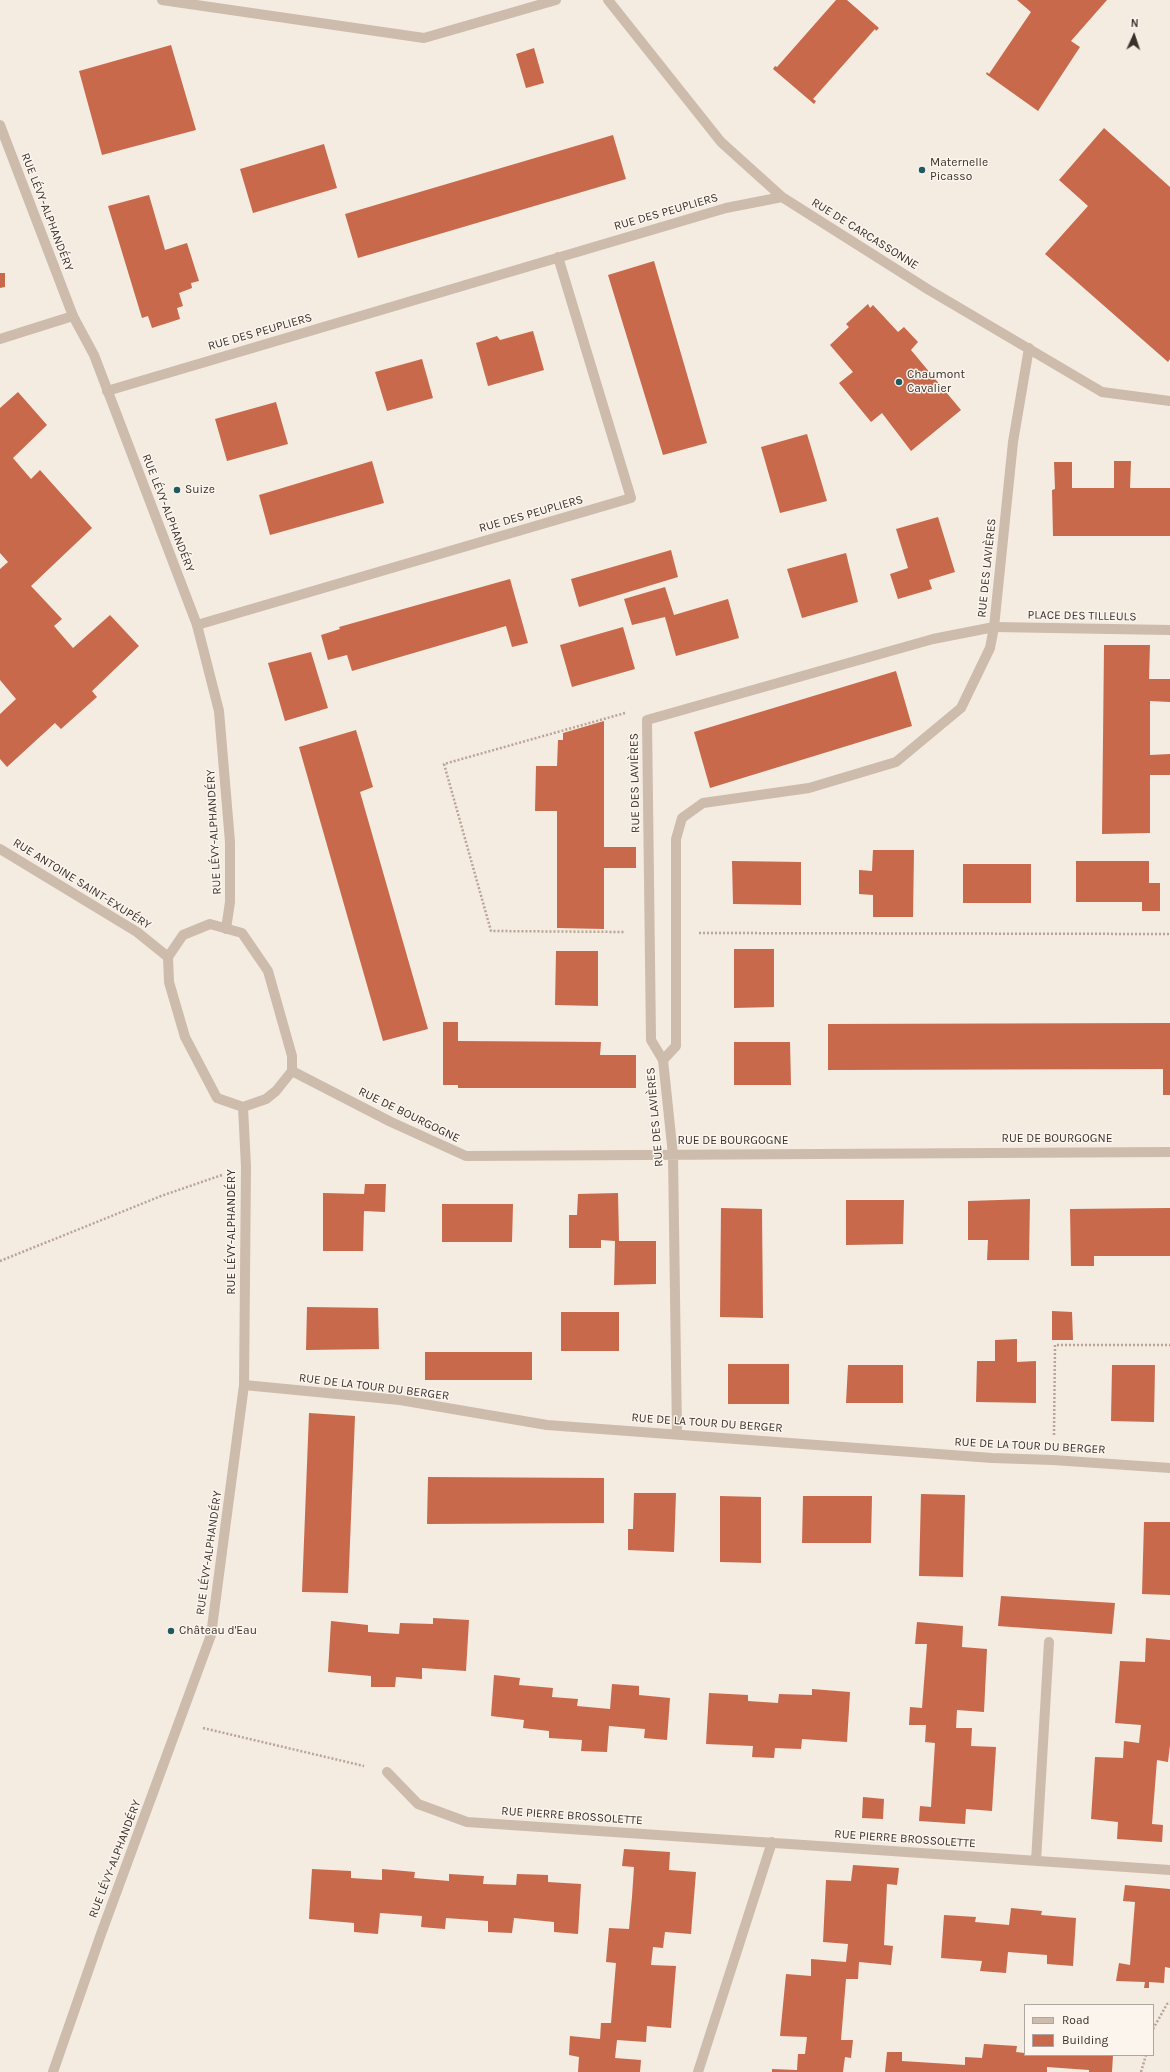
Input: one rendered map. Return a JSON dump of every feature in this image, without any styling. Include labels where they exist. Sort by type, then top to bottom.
[{"type":"street","points":[[162,0],[424,38],[556,0]]},
{"type":"street","name":"RUE DE CARCASSONNE","points":[[608,0],[721,142],[782,197],[929,290],[1102,392],[1170,401]]},
{"type":"street","name":"RUE LÉVY-ALPHANDÉRY","points":[[0,126],[73,316],[94,355],[197,625],[219,711],[230,842],[230,902],[226,929]]},
{"type":"street","name":"RUE DES PEUPLIERS","points":[[107,391],[726,208],[782,197]]},
{"type":"street","name":"RUE DES PEUPLIERS","points":[[197,625],[631,498],[558,258]]},
{"type":"street","points":[[0,339],[73,316]]},
{"type":"street","name":"RUE DES LAVIÈRES","points":[[677,1434],[673,1155],[663,1060],[650,1040],[647,720],[933,639],[994,627],[1013,442],[1029,348]]},
{"type":"street","points":[[663,1060],[676,1046],[676,839],[682,818],[703,803],[809,788],[896,762],[961,708],[990,648],[994,627]]},
{"type":"street","name":"PLACE DES TILLEULS","points":[[994,627],[1170,630]]},
{"type":"street","name":"RUE ANTOINE SAINT-EXUPÉRY","points":[[0,849],[137,932],[168,957]]},
{"type":"street","points":[[210,924],[226,929],[242,933],[268,971],[292,1056],[292,1071],[276,1091],[266,1098],[243,1107],[216,1098],[185,1036],[169,982],[168,957],[183,935],[210,924]]},
{"type":"street","name":"RUE DE BOURGOGNE","points":[[292,1071],[391,1122],[466,1156],[1170,1152]]},
{"type":"street","name":"RUE LÉVY-ALPHANDÉRY","points":[[53,2072],[101,1934],[211,1635],[244,1385],[246,1167],[243,1107]]},
{"type":"street","name":"RUE DE LA TOUR DU BERGER","points":[[244,1385],[400,1400],[547,1425],[992,1458],[1053,1460],[1170,1468]]},
{"type":"street","points":[[1036,1861],[1049,1642]]},
{"type":"street","name":"RUE PIERRE BROSSOLETTE","points":[[387,1772],[418,1804],[467,1822],[1170,1870]]},
{"type":"street","points":[[698,2072],[772,1842]]},
{"type":"path","points":[[647,720],[634,710],[444,764],[491,931],[649,932]]},
{"type":"path","points":[[677,933],[1170,934]]},
{"type":"path","points":[[0,1261],[161,1196],[246,1167]]},
{"type":"path","points":[[1053,1460],[1055,1345],[1170,1345]]},
{"type":"path","points":[[179,1722],[387,1772]]},
{"type":"path","points":[[1154,2027],[1167,2004],[1170,2002]]},
{"type":"path","points":[[1141,2072],[1146,2056]]},
{"type":"building","points":[[836,0],[847,0],[879,28],[876,31],[875,29],[813,99],[816,101],[814,104],[773,69],[775,66],[777,67]]},
{"type":"building","points":[[1017,0],[1107,0],[1071,41],[1080,47],[1038,111],[986,74],[987,72],[989,74],[1031,12]]},
{"type":"building","points":[[171,45],[196,130],[102,155],[79,71]]},
{"type":"building","points":[[534,48],[544,83],[526,88],[516,54]]},
{"type":"building","points":[[1104,128],[1170,187],[1170,359],[1168,362],[1045,254],[1088,206],[1059,180]]},
{"type":"building","points":[[613,135],[626,179],[358,258],[345,214]]},
{"type":"building","points":[[324,144],[337,188],[253,213],[240,169]]},
{"type":"building","points":[[149,195],[165,250],[187,243],[199,281],[191,283],[192,288],[179,293],[183,306],[177,308],[180,319],[152,328],[148,316],[142,318],[108,206]]},
{"type":"building","points":[[654,261],[707,443],[663,455],[608,275]]},
{"type":"building","points":[[0,273],[5,273],[5,287],[0,288]]},
{"type":"building","points":[[868,304],[870,308],[873,305],[898,332],[904,327],[918,342],[911,350],[961,410],[911,451],[882,413],[871,422],[839,383],[853,372],[830,345],[849,327],[846,324]]},
{"type":"building","points":[[533,331],[544,370],[488,386],[476,343],[497,336],[500,340]]},
{"type":"building","points":[[422,359],[433,398],[387,411],[375,372]]},
{"type":"building","points":[[18,392],[47,425],[13,458],[31,479],[40,470],[92,528],[31,586],[62,619],[54,626],[73,648],[110,615],[139,646],[92,691],[97,697],[61,729],[55,723],[7,767],[0,759],[0,714],[16,699],[0,680],[0,569],[8,562],[0,553],[0,408]]},
{"type":"building","points":[[276,402],[288,444],[227,461],[215,419]]},
{"type":"building","points":[[807,434],[827,501],[780,513],[761,447]]},
{"type":"building","points":[[372,461],[384,503],[270,535],[259,495]]},
{"type":"building","points":[[1114,461],[1131,461],[1130,488],[1170,488],[1170,536],[1053,536],[1052,490],[1055,489],[1054,462],[1072,462],[1072,488],[1114,488]]},
{"type":"building","points":[[938,517],[955,572],[929,580],[932,589],[898,599],[890,574],[908,568],[896,529]]},
{"type":"building","points":[[671,550],[678,577],[579,607],[571,579]]},
{"type":"building","points":[[846,553],[858,602],[802,618],[787,569]]},
{"type":"building","points":[[510,579],[528,643],[512,647],[506,626],[352,671],[347,655],[328,660],[321,635],[340,629],[339,627]]},
{"type":"building","points":[[665,587],[674,615],[728,599],[739,638],[676,656],[665,617],[632,625],[624,599]]},
{"type":"building","points":[[623,627],[635,669],[572,687],[560,645]]},
{"type":"building","points":[[1104,645],[1150,645],[1149,679],[1170,679],[1170,702],[1150,701],[1150,755],[1170,754],[1170,775],[1150,775],[1150,833],[1102,834]]},
{"type":"building","points":[[311,652],[328,708],[285,721],[268,663]]},
{"type":"building","points":[[896,671],[912,726],[710,788],[694,732]]},
{"type":"building","points":[[604,721],[604,847],[636,847],[636,868],[604,868],[604,929],[557,928],[557,811],[535,811],[536,766],[557,766],[558,740],[563,740],[563,733]]},
{"type":"building","points":[[356,730],[373,787],[360,792],[428,1029],[383,1041],[299,747]]},
{"type":"building","points":[[873,850],[914,850],[913,917],[873,917],[873,895],[859,894],[859,870],[872,871]]},
{"type":"building","points":[[732,861],[801,862],[801,905],[733,904]]},
{"type":"building","points":[[1076,861],[1149,861],[1149,883],[1160,883],[1160,911],[1142,911],[1142,902],[1076,902]]},
{"type":"building","points":[[963,864],[1031,864],[1031,903],[963,903]]},
{"type":"building","points":[[734,949],[774,949],[774,1007],[734,1008]]},
{"type":"building","points":[[556,951],[598,951],[598,1006],[555,1005]]},
{"type":"building","points":[[443,1022],[458,1022],[458,1041],[601,1042],[600,1055],[636,1055],[636,1088],[458,1088],[458,1085],[443,1085]]},
{"type":"building","points":[[1170,1023],[1170,1095],[1163,1095],[1163,1069],[828,1070],[828,1024]]},
{"type":"building","points":[[734,1042],[790,1042],[791,1085],[734,1085]]},
{"type":"building","points":[[365,1184],[386,1184],[385,1212],[364,1211],[363,1251],[323,1251],[323,1193],[364,1194]]},
{"type":"building","points":[[618,1193],[619,1241],[656,1241],[656,1284],[614,1285],[615,1241],[601,1240],[601,1248],[569,1248],[569,1215],[577,1215],[578,1194]]},
{"type":"building","points":[[1030,1199],[1029,1260],[987,1260],[988,1240],[968,1240],[968,1201]]},
{"type":"building","points":[[846,1200],[904,1200],[903,1244],[846,1245]]},
{"type":"building","points":[[442,1204],[513,1204],[512,1242],[442,1242]]},
{"type":"building","points":[[721,1208],[762,1209],[763,1318],[720,1317]]},
{"type":"building","points":[[1170,1208],[1170,1256],[1094,1256],[1094,1266],[1071,1266],[1070,1209]]},
{"type":"building","points":[[307,1307],[378,1308],[379,1349],[306,1350]]},
{"type":"building","points":[[1052,1311],[1072,1312],[1073,1340],[1052,1340]]},
{"type":"building","points":[[561,1312],[619,1312],[619,1351],[561,1351]]},
{"type":"building","points":[[1017,1339],[1017,1362],[1036,1361],[1036,1403],[976,1402],[977,1361],[995,1361],[995,1340]]},
{"type":"building","points":[[425,1352],[532,1352],[532,1380],[425,1380]]},
{"type":"building","points":[[728,1364],[789,1364],[789,1404],[728,1404]]},
{"type":"building","points":[[848,1365],[903,1365],[903,1403],[846,1403]]},
{"type":"building","points":[[1112,1365],[1155,1365],[1154,1422],[1111,1421]]},
{"type":"building","points":[[309,1413],[355,1416],[348,1593],[302,1592]]},
{"type":"building","points":[[428,1477],[604,1478],[604,1523],[427,1524]]},
{"type":"building","points":[[634,1493],[676,1493],[674,1552],[628,1550],[628,1529],[633,1529]]},
{"type":"building","points":[[921,1494],[965,1495],[963,1577],[919,1576]]},
{"type":"building","points":[[720,1496],[761,1497],[761,1563],[720,1562]]},
{"type":"building","points":[[803,1496],[872,1496],[871,1543],[802,1543]]},
{"type":"building","points":[[1144,1522],[1170,1522],[1170,1595],[1142,1594]]},
{"type":"building","points":[[1001,1596],[1115,1603],[1112,1634],[998,1626]]},
{"type":"building","points":[[433,1618],[469,1620],[466,1671],[422,1668],[422,1679],[396,1677],[395,1687],[371,1687],[371,1676],[328,1672],[331,1621],[368,1625],[368,1632],[399,1634],[400,1623],[433,1624]]},
{"type":"building","points":[[917,1622],[963,1626],[962,1647],[987,1649],[984,1712],[957,1710],[956,1728],[972,1728],[971,1746],[996,1747],[992,1811],[966,1809],[965,1824],[919,1821],[920,1806],[931,1807],[935,1743],[925,1742],[926,1725],[909,1725],[910,1707],[922,1708],[927,1644],[915,1644]]},
{"type":"building","points":[[1146,1638],[1170,1640],[1170,1745],[1168,1762],[1157,1760],[1152,1824],[1163,1825],[1162,1842],[1117,1839],[1118,1822],[1091,1819],[1095,1757],[1123,1758],[1124,1741],[1139,1743],[1141,1725],[1115,1723],[1120,1661],[1145,1662]]},
{"type":"building","points":[[494,1675],[520,1678],[519,1685],[553,1688],[552,1697],[578,1699],[577,1706],[610,1709],[612,1684],[639,1686],[639,1695],[670,1698],[667,1740],[644,1738],[645,1729],[609,1726],[607,1752],[581,1751],[582,1740],[549,1738],[549,1731],[523,1728],[524,1720],[491,1716]]},
{"type":"building","points":[[812,1689],[850,1692],[847,1742],[802,1739],[801,1749],[775,1748],[774,1758],[752,1757],[753,1746],[706,1744],[709,1693],[748,1695],[748,1701],[778,1703],[779,1694],[812,1695]]},
{"type":"building","points":[[863,1797],[884,1799],[883,1819],[862,1818]]},
{"type":"building","points":[[624,1849],[670,1852],[669,1870],[696,1872],[691,1934],[665,1932],[663,1948],[653,1947],[651,1965],[676,1966],[671,2028],[647,2026],[646,2042],[617,2040],[615,2058],[641,2060],[640,2072],[578,2072],[579,2057],[569,2055],[570,2036],[600,2039],[601,2023],[611,2023],[616,1963],[606,1962],[609,1928],[629,1929],[632,1897],[634,1867],[622,1866]]},
{"type":"building","points":[[853,1865],[899,1868],[897,1885],[887,1884],[884,1945],[893,1946],[891,1965],[859,1962],[858,1979],[846,1979],[841,2040],[853,2040],[851,2058],[845,2057],[843,2072],[772,2072],[772,2069],[797,2070],[798,2054],[805,2054],[807,2037],[780,2036],[786,1974],[811,1976],[811,1959],[846,1962],[848,1944],[823,1942],[826,1880],[851,1881]]},
{"type":"building","points":[[312,1869],[351,1871],[351,1878],[382,1880],[382,1869],[415,1872],[414,1878],[449,1881],[449,1874],[484,1876],[483,1884],[516,1885],[517,1874],[548,1875],[548,1882],[581,1884],[578,1934],[554,1932],[554,1922],[514,1918],[512,1933],[488,1932],[488,1921],[446,1918],[445,1929],[421,1927],[422,1916],[380,1913],[378,1934],[354,1932],[354,1923],[309,1919]]},
{"type":"building","points":[[1125,1885],[1170,1889],[1170,1968],[1165,1967],[1164,1983],[1149,1982],[1149,1988],[1144,1988],[1145,1982],[1116,1981],[1119,1963],[1130,1965],[1135,1902],[1123,1901]]},
{"type":"building","points":[[1011,1908],[1042,1911],[1041,1915],[1076,1918],[1073,1966],[1047,1964],[1047,1955],[1008,1952],[1006,1973],[980,1971],[982,1961],[941,1958],[944,1915],[976,1917],[975,1922],[1009,1925]]},
{"type":"building","points":[[984,2044],[1017,2046],[1016,2052],[1024,2053],[1024,2056],[1113,2056],[1112,2072],[1089,2072],[1089,2070],[1047,2067],[1047,2072],[885,2072],[887,2052],[902,2052],[902,2061],[965,2065],[965,2057],[982,2058]]},
{"type":"place","name":"Maternelle Picasso","points":[[922,170]]},
{"type":"place","name":"Chaumont Cavalier","points":[[899,382]]},
{"type":"place","name":"Suize","points":[[177,490]]},
{"type":"place","name":"Château d'Eau","points":[[171,1631]]}]
